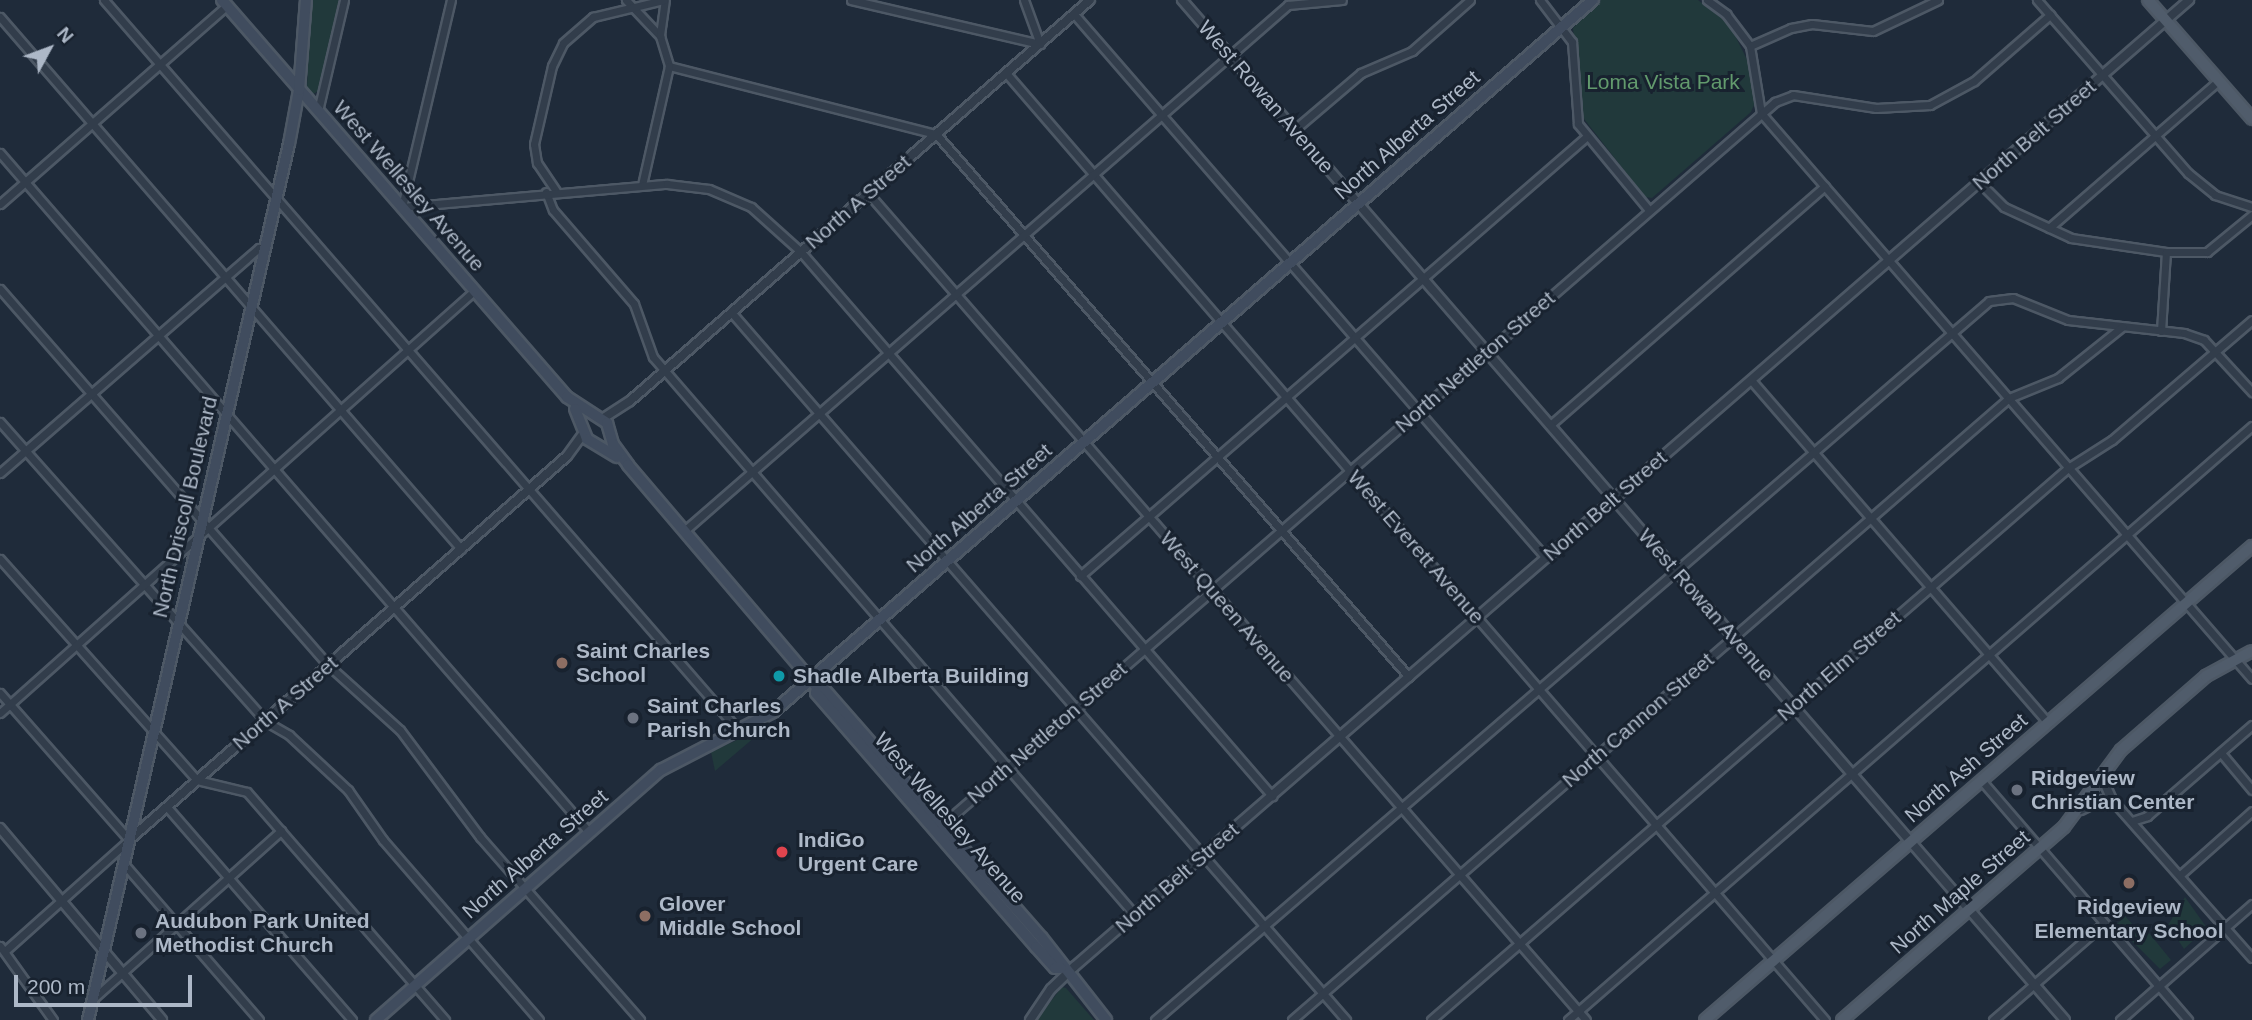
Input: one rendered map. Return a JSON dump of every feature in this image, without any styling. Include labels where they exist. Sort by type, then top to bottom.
[{"type":"main road","name":"North Driscoll Boulevard","points":[[88,1020],[198,536],[204,525],[299,90],[306,0]]},
{"type":"main road","name":"North Alberta Street","points":[[376,1020],[672,761],[739,732],[813,683],[879,620],[1593,0]]},
{"type":"main road","points":[[2148,0],[2252,119]]},
{"type":"main road","name":"West Wellesley Avenue","points":[[224,3],[567,397],[585,430],[596,443],[628,465]]},
{"type":"main road","name":"West Wellesley Avenue","points":[[567,397],[598,419],[609,431],[628,465],[813,683],[822,688],[897,772],[1062,962],[1064,971],[1106,1020]]},
{"type":"main road","points":[[585,430],[598,419]]},
{"type":"main road","points":[[596,443],[609,431]]},
{"type":"main road","name":"North Ash Street","points":[[1705,1020],[2252,546]]},
{"type":"main road","name":"North Maple Street","points":[[1842,1020],[2081,810],[2101,775],[2121,750],[2171,706],[2234,659],[2252,651]]},
{"type":"main road","name":"West Wellesley Avenue","points":[[813,683],[816,693],[905,796],[1055,968],[1064,971]]},
{"type":"main road","points":[[897,772],[905,796],[931,811]]},
{"type":"street","points":[[104,0],[739,732]]},
{"type":"street","points":[[318,111],[344,0]]},
{"type":"street","points":[[451,0],[402,207],[556,191],[642,185],[690,186],[731,197],[768,219],[801,252],[1272,796]]},
{"type":"street","points":[[626,0],[660,36]]},
{"type":"street","points":[[556,191],[534,153],[557,54],[581,24],[604,12],[664,0],[660,36],[669,66],[642,185]]},
{"type":"street","points":[[850,0],[1040,44]]},
{"type":"street","points":[[1024,0],[1040,44]]},
{"type":"street","name":"North A Street","points":[[598,419],[625,405],[1090,0]]},
{"type":"street","name":"West Rowan Avenue","points":[[1182,0],[2065,1020]]},
{"type":"street","points":[[684,531],[1231,57],[1287,3],[1342,0]]},
{"type":"street","points":[[1294,130],[1361,74],[1412,51],[1470,0]]},
{"type":"street","points":[[1540,0],[1563,26],[1575,56],[1578,124],[1586,137],[1649,210]]},
{"type":"street","points":[[1750,46],[1791,28],[1812,24],[1873,31],[1928,2],[1938,0]]},
{"type":"street","points":[[2037,0],[2199,184],[2215,195],[2252,207]]},
{"type":"street","name":"North Belt Street","points":[[1030,1020],[1064,971],[1135,915],[2189,0]]},
{"type":"street","points":[[1712,1],[1750,46],[1761,113],[2252,679]]},
{"type":"street","points":[[0,204],[224,3]]},
{"type":"street","points":[[1074,14],[1546,558]]},
{"type":"street","name":"North Nettleton Street","points":[[943,824],[1761,113],[1793,95],[1876,108],[1930,105],[1974,81],[2050,15]]},
{"type":"street","points":[[0,17],[461,549]]},
{"type":"street","points":[[669,66],[936,134],[1409,677]]},
{"type":"street","name":"West Everett Avenue","points":[[1006,74],[1825,1020]]},
{"type":"street","points":[[2049,228],[2218,81]]},
{"type":"street","points":[[1080,576],[1586,137]]},
{"type":"street","points":[[0,153],[589,832]]},
{"type":"street","points":[[1979,182],[2004,207],[2049,228],[2100,246],[2166,252],[2207,251],[2252,215]]},
{"type":"street","points":[[1550,425],[1825,186]]},
{"type":"street","points":[[546,192],[553,210],[634,304],[649,349],[664,371],[1135,915]]},
{"type":"street","name":"West Queen Avenue","points":[[868,193],[1586,1020]]},
{"type":"street","points":[[0,473],[259,248],[264,248]]},
{"type":"street","points":[[2161,331],[2166,252]]},
{"type":"street","points":[[0,289],[89,395],[328,665],[400,730],[525,889],[639,1020]]},
{"type":"street","points":[[204,525],[274,468],[474,291]]},
{"type":"street","points":[[1156,1020],[1978,307],[2001,297],[2068,320],[2161,331],[2204,340],[2252,391]]},
{"type":"street","points":[[732,312],[1346,1020]]},
{"type":"street","name":"North Elm Street","points":[[1431,1020],[2068,468],[2112,440],[2252,320]]},
{"type":"street","name":"North Cannon Street","points":[[1292,1020],[2009,398],[2058,378],[2123,327]]},
{"type":"street","points":[[1751,380],[2048,723]]},
{"type":"street","name":"North A Street","points":[[609,431],[625,405]]},
{"type":"street","points":[[0,422],[265,721],[299,743],[348,790],[383,840],[539,1020]]},
{"type":"street","points":[[1568,1020],[2252,426]]},
{"type":"street","name":"North A Street","points":[[3,949],[64,900],[567,456],[585,430]]},
{"type":"street","name":"North A Street","points":[[567,456],[596,443]]},
{"type":"street","points":[[0,713],[198,536]]},
{"type":"street","points":[[0,559],[197,780],[247,792],[445,1020]]},
{"type":"street","points":[[0,693],[129,840]]},
{"type":"street","points":[[2132,821],[2147,816],[2252,725]]},
{"type":"street","points":[[2221,753],[2252,790]]},
{"type":"street","points":[[2101,775],[2112,800],[2252,958]]},
{"type":"street","points":[[1981,780],[2188,1020]]},
{"type":"street","points":[[2081,810],[2101,800],[2112,800]]},
{"type":"street","points":[[167,807],[352,1020]]},
{"type":"street","points":[[2180,875],[2252,811]]},
{"type":"street","points":[[1,830],[64,900],[103,954],[162,1020]]},
{"type":"street","points":[[93,998],[281,831]]},
{"type":"street","points":[[124,864],[259,1020]]},
{"type":"street","points":[[2120,1020],[2252,904]]},
{"type":"street","points":[[1993,1020],[2104,922]]},
{"type":"street","points":[[3,949],[53,1020]]},
{"type":"green space","points":[[311,0],[339,0],[318,91],[312,95],[307,88]]},
{"type":"green space","name":"Loma Vista Park","points":[[1600,0],[1698,0],[1730,25],[1751,68],[1756,100],[1751,112],[1652,198],[1645,197],[1581,115],[1573,28]]},
{"type":"green space","points":[[761,729],[762,731],[715,771],[711,752]]},
{"type":"green space","points":[[2185,897],[2207,928],[2184,949],[2168,925]]},
{"type":"green space","points":[[2125,916],[2144,937],[2149,933],[2171,960],[2160,969],[2116,925]]},
{"type":"green space","points":[[1062,987],[1066,988],[1094,1020],[1036,1020]]},
{"type":"place","name":"Saint Charles School","points":[[562,663]]},
{"type":"place","name":"Shadle Alberta Building","points":[[779,676]]},
{"type":"place","name":"Saint Charles Parish Church","points":[[633,718]]},
{"type":"place","name":"Ridgeview Christian Center","points":[[2017,790]]},
{"type":"place","name":"IndiGo Urgent Care","points":[[782,852]]},
{"type":"place","name":"Ridgeview Elementary School","points":[[2129,883]]},
{"type":"place","name":"Glover Middle School","points":[[645,916]]},
{"type":"place","name":"Audubon Park United Methodist Church","points":[[141,933]]}]
